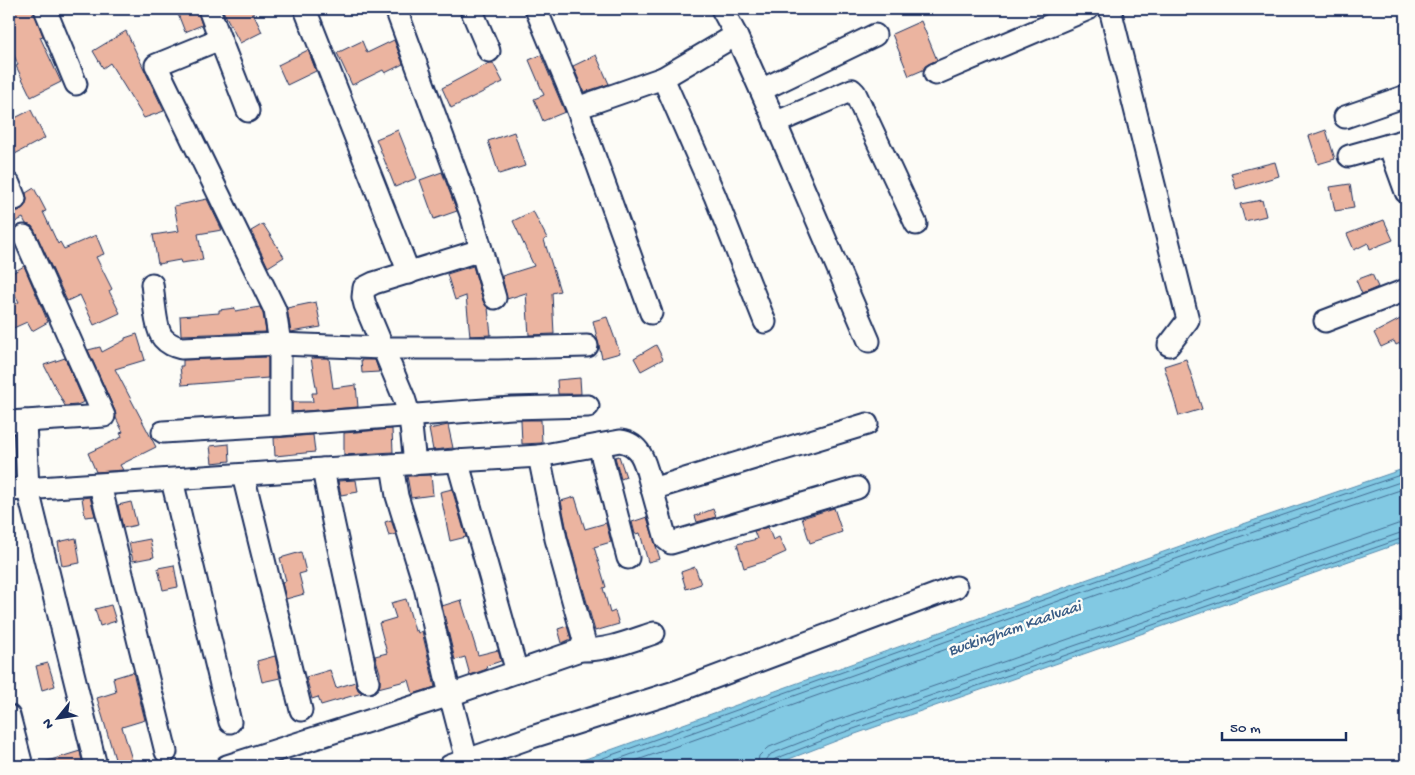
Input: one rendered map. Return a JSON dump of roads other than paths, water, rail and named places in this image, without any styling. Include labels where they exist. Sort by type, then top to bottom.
[{"type":"street","points":[[45,9],[76,84]]},
{"type":"street","points":[[209,9],[248,111]]},
{"type":"street","points":[[305,9],[409,273]]},
{"type":"street","points":[[396,9],[471,214],[495,298]]},
{"type":"street","points":[[471,9],[489,51]]},
{"type":"street","points":[[536,9],[577,108],[651,313]]},
{"type":"street","points":[[722,9],[736,34],[761,90],[869,342]]},
{"type":"street","points":[[935,74],[1088,9]]},
{"type":"street","points":[[1110,9],[1188,320],[1168,345]]},
{"type":"street","points":[[577,108],[663,78],[736,34]]},
{"type":"street","points":[[761,90],[875,35]]},
{"type":"street","points":[[220,39],[156,64],[275,310],[280,344],[280,425]]},
{"type":"street","points":[[663,78],[715,196],[765,322]]},
{"type":"street","points":[[775,123],[852,90],[858,99],[916,224]]},
{"type":"street","points":[[1345,117],[1406,96]]},
{"type":"street","points":[[1350,156],[1397,142],[1406,192]]},
{"type":"street","points":[[24,236],[104,416],[17,421],[19,490],[96,766]]},
{"type":"street","points":[[415,464],[410,417],[391,365],[382,348],[365,304],[363,297],[364,288],[374,283],[481,250]]},
{"type":"street","points":[[152,284],[158,327],[162,337],[170,344],[180,348],[280,344],[382,348],[587,346]]},
{"type":"street","points":[[1325,321],[1406,290]]},
{"type":"street","points":[[163,432],[410,417],[512,408],[588,406]]},
{"type":"street","points":[[652,489],[867,424]]},
{"type":"street","points":[[19,490],[539,456],[620,441],[634,446],[643,459],[666,539],[671,543],[857,488]]},
{"type":"street","points":[[599,446],[628,558]]},
{"type":"street","points":[[539,456],[556,539],[584,640],[580,650]]},
{"type":"street","points":[[457,460],[517,672]]},
{"type":"street","points":[[392,465],[397,496],[425,587],[450,694],[458,763],[532,736],[678,691],[956,587]]},
{"type":"street","points":[[323,469],[368,682]]},
{"type":"street","points":[[243,475],[301,710]]},
{"type":"street","points":[[172,480],[230,722]]},
{"type":"street","points":[[100,485],[166,752]]},
{"type":"street","points":[[227,766],[580,650],[611,647],[654,632]]},
{"type":"street","points":[[9,716],[22,766]]},
{"type":"water","name":"Buckingham Kaalvaai","points":[[1406,468],[1406,541],[841,739],[771,766],[566,766],[1194,541]]}]
